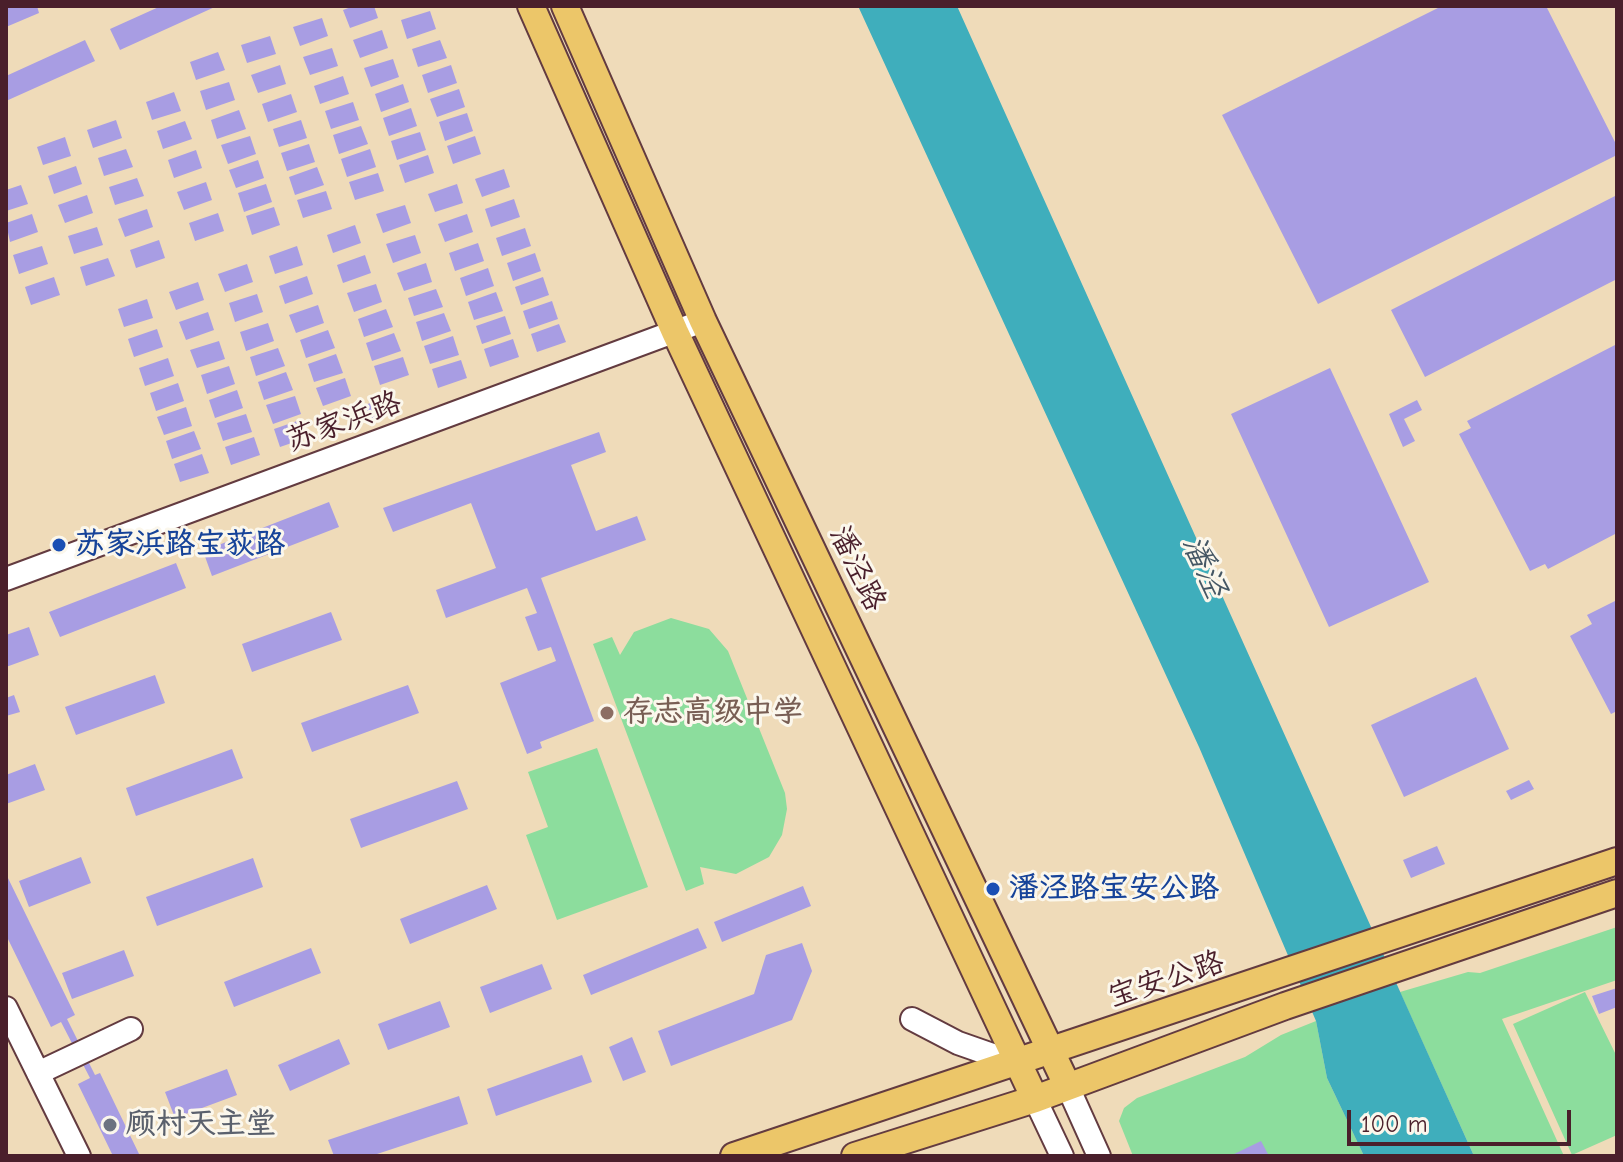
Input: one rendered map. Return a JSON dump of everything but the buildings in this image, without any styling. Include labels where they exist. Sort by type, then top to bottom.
[{"type":"main road","points":[[531,6],[675,332],[1035,1099]]},
{"type":"main road","name":"潘泾路","points":[[565,6],[703,321],[1067,1085]]},
{"type":"main road","name":"宝安公路","points":[[734,1156],[1018,1064],[1617,861]]},
{"type":"main road","points":[[855,1156],[1035,1099],[1285,1006],[1617,893]]},
{"type":"street","name":"苏家浜路","points":[[6,579],[703,321]]},
{"type":"street","points":[[6,1008],[79,1156]]},
{"type":"street","points":[[912,1019],[958,1043],[1018,1064]]},
{"type":"street","points":[[38,1073],[131,1029]]},
{"type":"street","name":"潘泾路","points":[[1067,1085],[1099,1156]]},
{"type":"street","points":[[1035,1099],[1062,1156]]},
{"type":"green space","points":[[671,618],[709,629],[728,651],[785,793],[787,809],[782,835],[769,857],[736,874],[700,867],[704,884],[686,891],[593,644],[612,637],[620,655],[634,632]]},
{"type":"green space","points":[[597,748],[648,887],[557,920],[526,835],[548,827],[528,772]]},
{"type":"green space","points":[[1617,927],[1617,980],[1502,1019],[1564,1156],[1474,1156],[1400,992],[1468,972],[1480,973]]},
{"type":"green space","points":[[1585,992],[1617,1057],[1617,1135],[1572,1155],[1513,1024]]},
{"type":"green space","points":[[1316,1021],[1327,1078],[1364,1156],[1133,1156],[1119,1121],[1124,1108],[1137,1098],[1245,1057],[1281,1035]]},
{"type":"water","name":"潘泾","points":[[858,6],[957,6],[1474,1156],[1364,1156],[1327,1078],[1316,1021],[1199,747]]},
{"type":"place","name":"苏家浜路宝荻路","points":[[59,545]]},
{"type":"place","name":"存志高级中学","points":[[607,713]]},
{"type":"place","name":"潘泾路宝安公路","points":[[993,889]]},
{"type":"place","name":"顾村天主堂","points":[[110,1125]]}]
